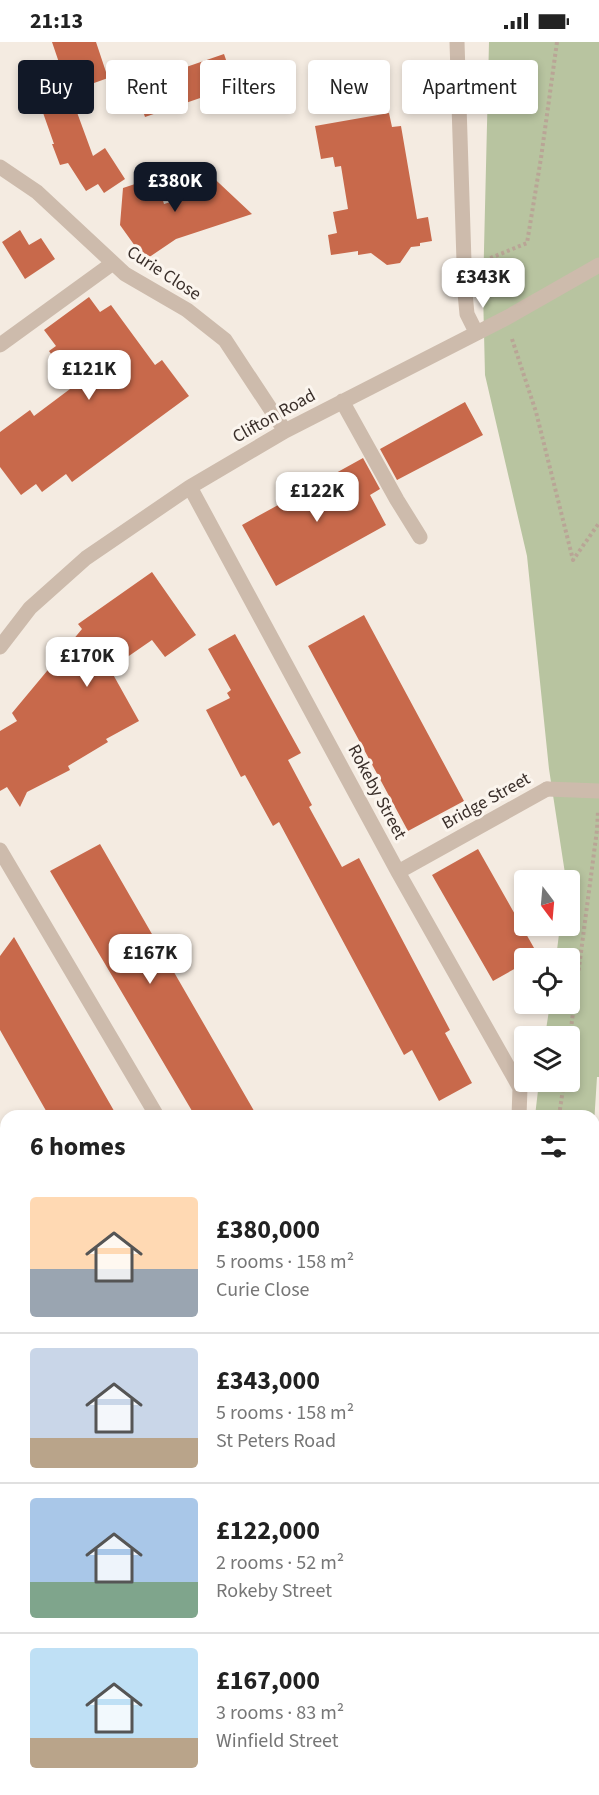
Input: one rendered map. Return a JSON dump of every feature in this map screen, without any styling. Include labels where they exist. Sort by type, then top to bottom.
[{"type":"street","points":[[457,42],[465,293],[467,314],[476,332]]},
{"type":"street","name":"Curie Close","points":[[0,167],[37,192],[125,273],[187,310],[225,340],[285,431]]},
{"type":"street","points":[[0,345],[113,263]]},
{"type":"street","name":"Clifton Road","points":[[0,646],[30,608],[86,558],[189,487],[285,431],[508,317],[599,265]]},
{"type":"street","points":[[342,401],[420,537]]},
{"type":"street","name":"Rokeby Street","points":[[189,487],[398,872],[520,1088],[519,1110]]},
{"type":"street","name":"Bridge Street","points":[[398,872],[547,789],[599,791]]},
{"type":"street","points":[[0,850],[153,1110]]},
{"type":"path","points":[[465,293],[488,259],[526,243],[541,158],[557,42]]},
{"type":"path","points":[[508,317],[514,348],[536,412],[573,560],[599,523]]},
{"type":"path","points":[[571,1026],[597,830],[599,791]]},
{"type":"path","points":[[560,1110],[563,1092]]},
{"type":"green space","points":[[489,42],[599,42],[599,1077],[597,1077],[595,1110],[536,1110],[538,1092],[580,1092],[580,1026],[547,1026],[548,1014],[580,1014],[580,948],[557,948],[559,936],[580,936],[580,870],[564,870],[549,769],[527,556],[485,375],[483,291],[487,114],[538,114],[538,60],[489,60]]},
{"type":"building","points":[[52,42],[96,42],[106,79],[94,83],[94,60],[58,60]]},
{"type":"building","points":[[224,54],[226,60],[207,60]]},
{"type":"building","points":[[200,62],[200,98],[188,102],[188,66]]},
{"type":"building","points":[[43,114],[78,114],[93,156],[105,148],[125,179],[104,193],[98,184],[86,191],[68,163],[60,165],[52,144],[54,144]]},
{"type":"building","points":[[389,114],[392,127],[401,126],[417,219],[428,217],[432,241],[411,247],[400,263],[387,265],[371,253],[358,255],[358,251],[331,255],[328,235],[337,233],[333,212],[348,209],[341,166],[335,167],[333,157],[321,159],[315,126]]},
{"type":"building","points":[[203,168],[252,214],[176,239],[145,260],[120,225],[123,188],[156,177],[164,204],[197,194]]},
{"type":"building","points":[[20,230],[29,245],[41,238],[55,259],[25,279],[2,242]]},
{"type":"building","points":[[89,297],[100,312],[111,305],[155,365],[162,360],[189,396],[72,482],[66,474],[42,492],[36,484],[21,495],[0,467],[0,432],[30,410],[34,416],[74,386],[49,351],[56,346],[44,330]]},
{"type":"building","points":[[465,402],[483,435],[397,480],[380,449]]},
{"type":"building","points":[[363,458],[380,489],[370,495],[386,525],[276,586],[242,525]]},
{"type":"building","points":[[152,572],[196,635],[165,657],[152,640],[110,669],[139,721],[106,739],[108,742],[68,766],[70,770],[27,792],[20,807],[7,787],[0,791],[0,731],[17,721],[12,713],[82,629],[78,624]]},
{"type":"building","points":[[364,615],[464,801],[408,831],[308,646]]},
{"type":"building","points":[[235,634],[301,753],[288,760],[312,805],[309,807],[342,867],[359,858],[450,1030],[445,1033],[472,1083],[439,1101],[412,1050],[404,1055],[279,822],[273,826],[245,775],[241,777],[206,710],[230,698],[227,693],[231,690],[208,649]]},
{"type":"building","points":[[100,844],[254,1110],[191,1110],[50,871]]},
{"type":"building","points":[[478,849],[514,913],[514,936],[527,936],[534,948],[514,948],[514,969],[493,981],[432,875]]},
{"type":"building","points":[[14,937],[114,1110],[46,1110],[0,1030],[0,956]]}]
